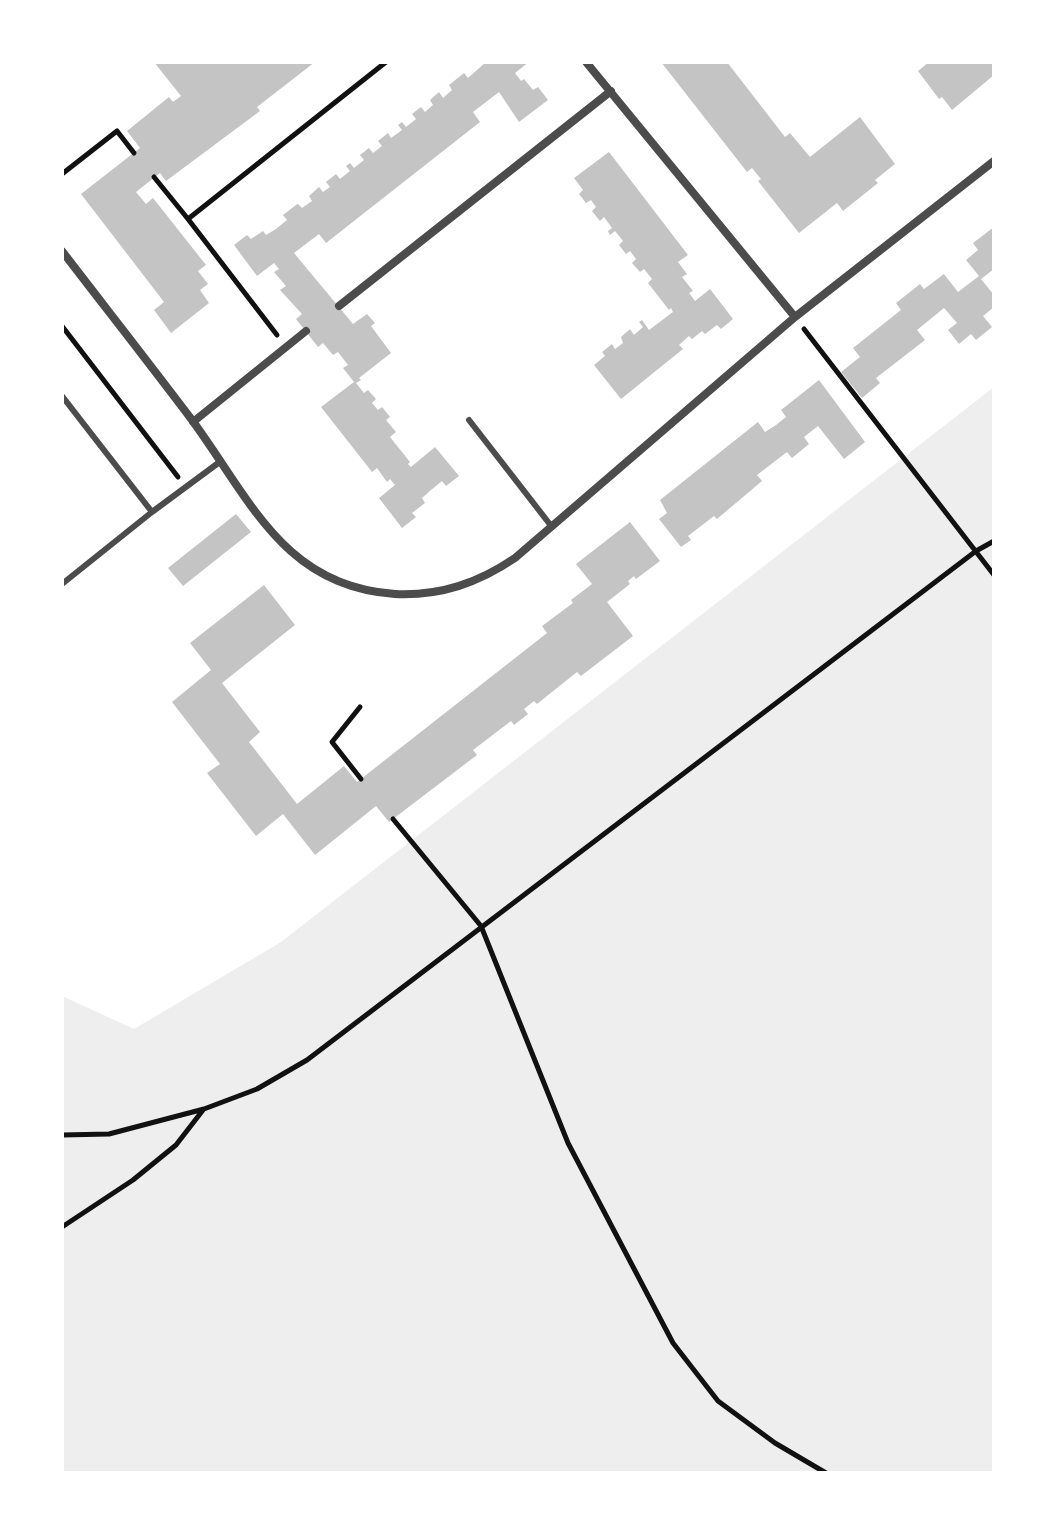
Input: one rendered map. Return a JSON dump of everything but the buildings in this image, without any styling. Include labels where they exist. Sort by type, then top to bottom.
[{"type":"street","points":[[586,62],[795,317]]},
{"type":"street","points":[[339,306],[611,91]]},
{"type":"street","points":[[62,251],[279,540],[307,567],[342,584],[374,593],[418,595],[466,585],[490,575],[515,558],[795,317],[994,161]]},
{"type":"street","points":[[193,422],[306,331]]},
{"type":"lane","points":[[62,396],[152,512]]},
{"type":"lane","points":[[469,420],[552,527]]},
{"type":"lane","points":[[62,584],[221,461]]},
{"type":"path","points":[[188,219],[386,62]]},
{"type":"path","points":[[62,174],[117,131],[134,153]]},
{"type":"path","points":[[154,177],[286,347]]},
{"type":"path","points":[[795,317],[994,575]]},
{"type":"path","points":[[62,326],[186,487]]},
{"type":"path","points":[[62,1135],[109,1134],[204,1109],[257,1089],[307,1060],[976,551],[994,541]]},
{"type":"path","points":[[360,707],[332,742],[361,779]]},
{"type":"path","points":[[393,819],[481,926],[568,1143],[673,1343],[718,1401],[775,1443],[826,1473]]},
{"type":"path","points":[[62,1227],[133,1180],[176,1145],[204,1109]]},
{"type":"shaded area","points":[[994,387],[994,1473],[62,1473],[62,996],[134,1029],[281,942]]}]
